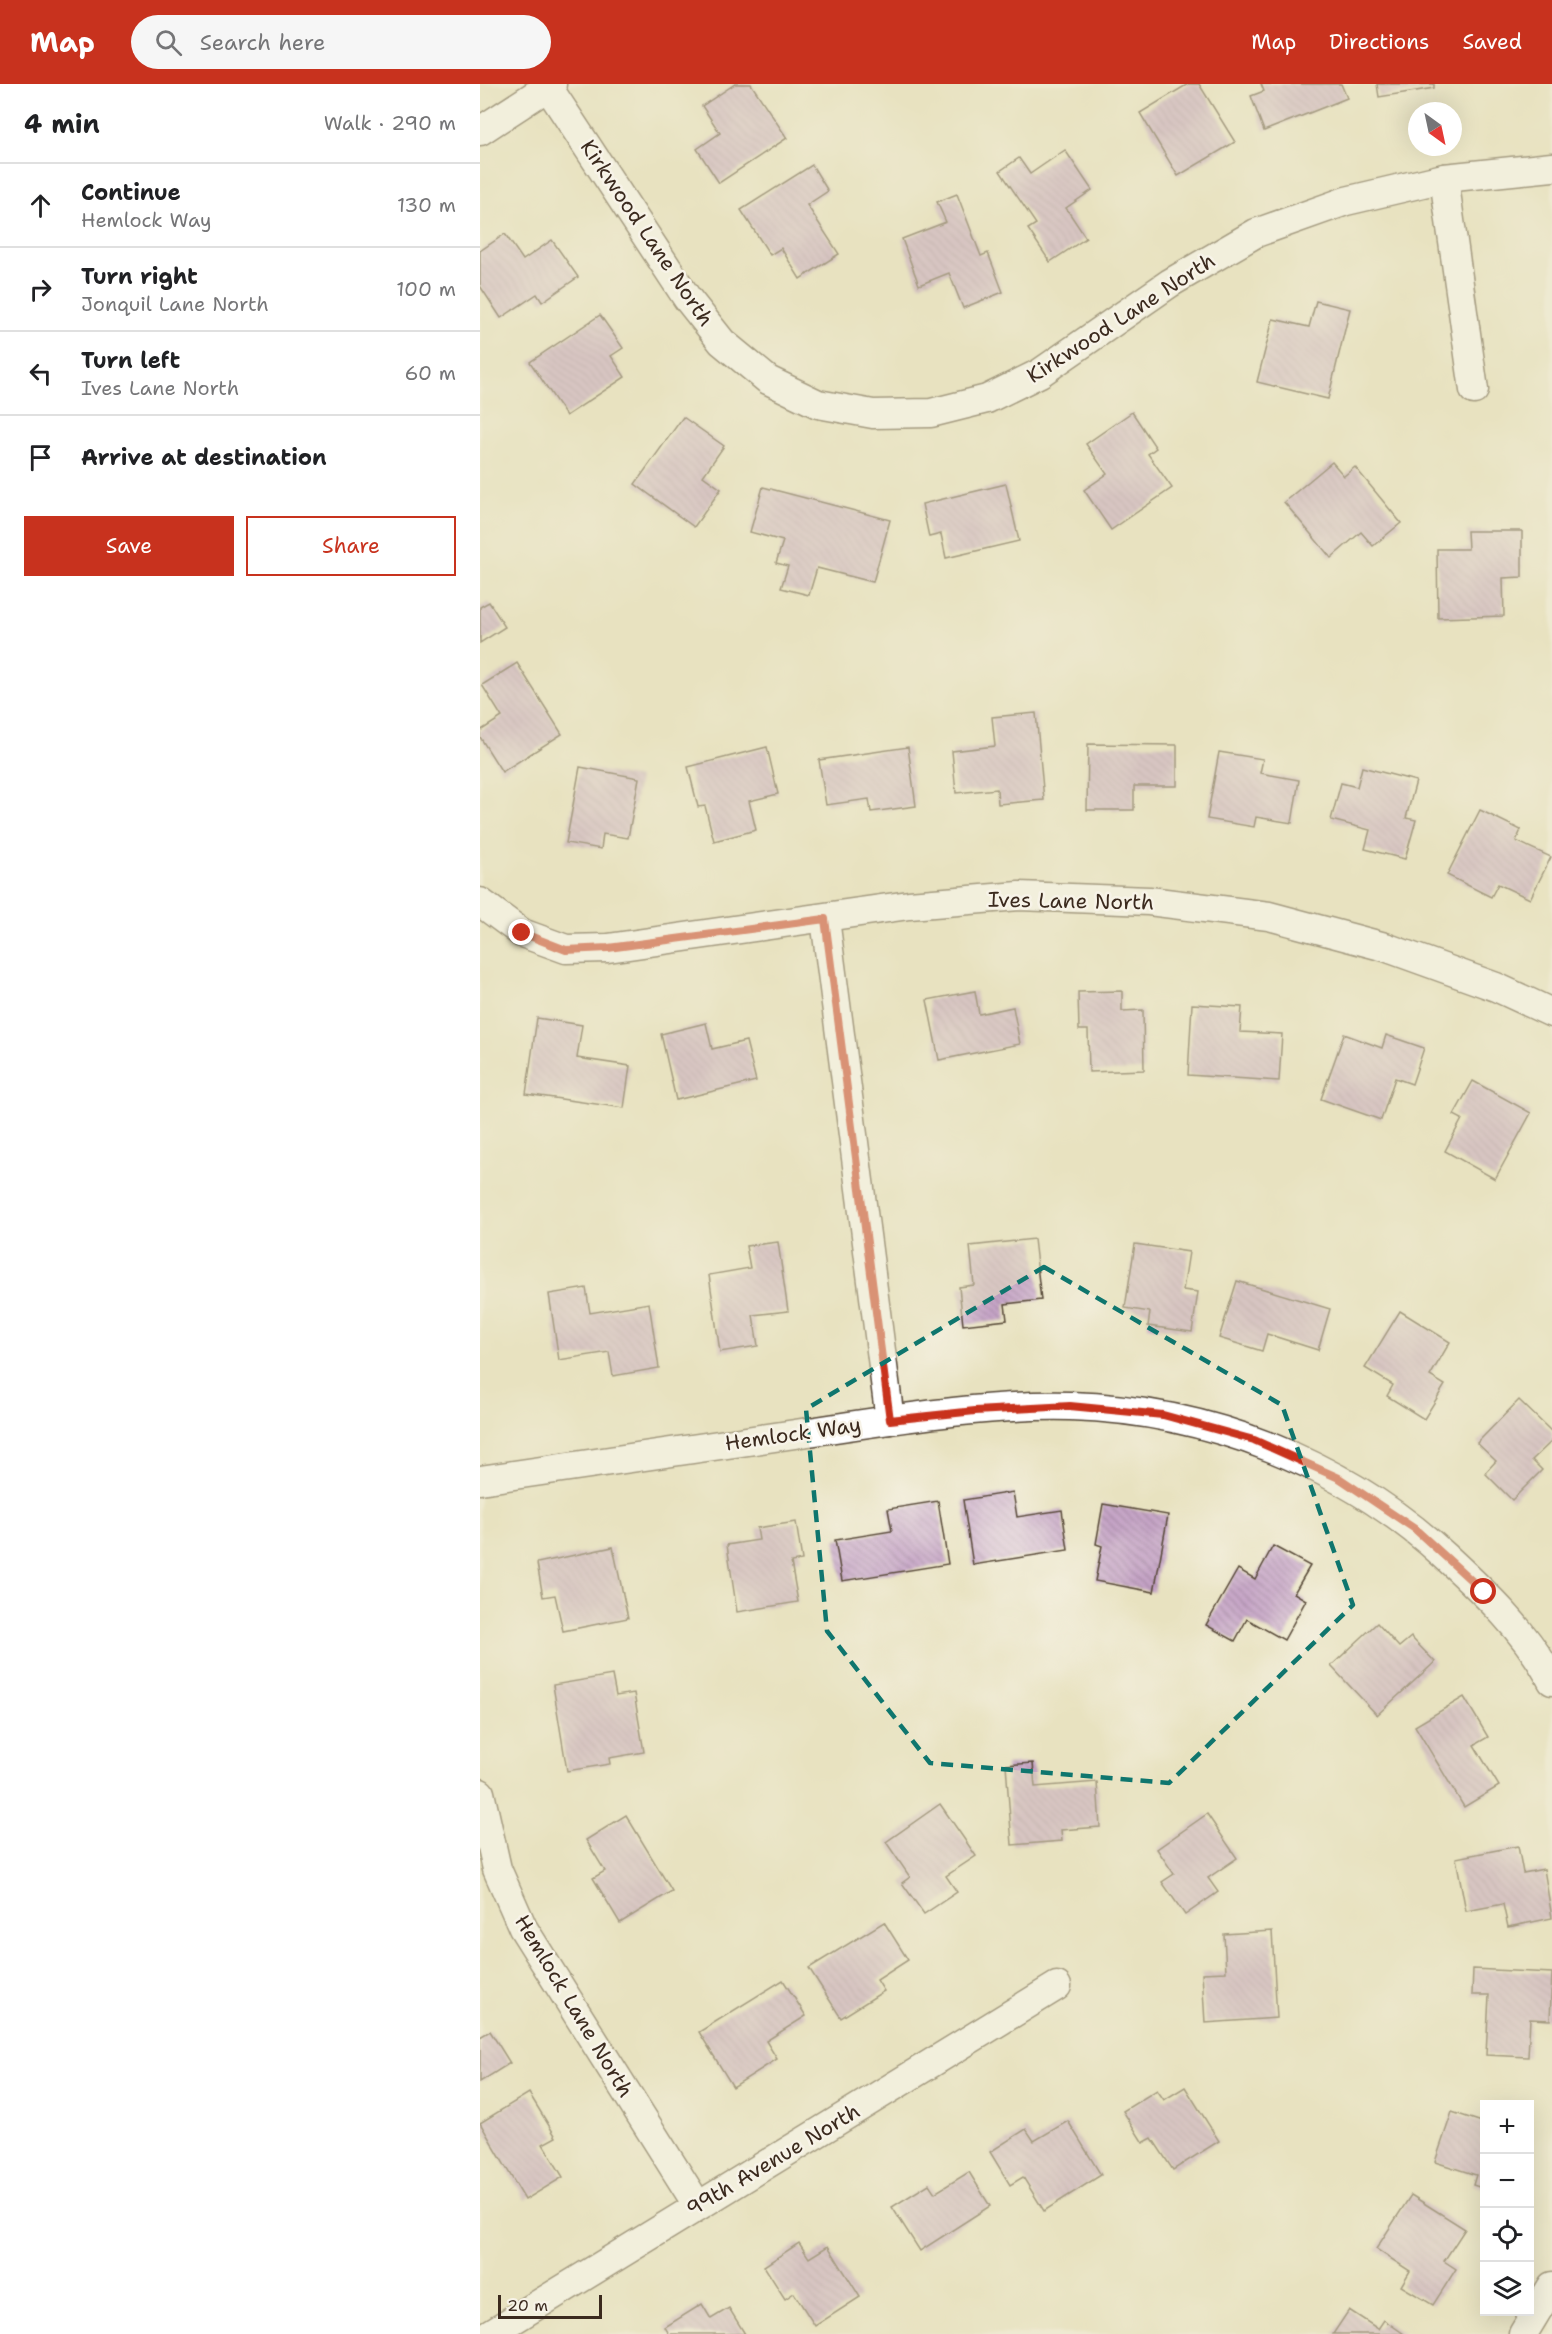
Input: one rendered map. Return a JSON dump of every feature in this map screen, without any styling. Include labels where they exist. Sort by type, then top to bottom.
[{"type":"street","points":[[480,131],[550,85]]},
{"type":"street","name":"Kirkwood Lane North","points":[[550,85],[687,298],[722,342],[768,380],[818,404],[873,414],[931,413],[987,399],[1040,373],[1170,284],[1256,233],[1346,201],[1444,178],[1552,167]]},
{"type":"street","points":[[1444,178],[1474,390]]},
{"type":"street","name":"Ives Lane North","points":[[480,902],[522,933],[566,950],[608,948],[825,919],[909,905],[1019,896],[1149,901],[1269,916],[1385,947],[1496,987],[1552,1014]]},
{"type":"street","points":[[825,919],[890,1420]]},
{"type":"street","name":"Hemlock Way","points":[[480,1480],[890,1420],[975,1411],[1070,1406],[1163,1415],[1254,1440],[1339,1478],[1415,1529],[1484,1592],[1522,1637],[1552,1681]]},
{"type":"street","name":"Hemlock Lane North","points":[[480,1793],[497,1869],[523,1928],[698,2206]]},
{"type":"street","name":"99th Avenue North","points":[[490,2334],[1057,1986]]},
{"type":"street","points":[[1523,2334],[1552,2286]]},
{"type":"highlighted area","points":[[1044,1267],[1282,1405],[1353,1605],[1169,1783],[930,1763],[827,1631],[806,1409]]},
{"type":"building","points":[[735,84],[751,84],[787,138],[719,183],[697,149],[720,133],[702,106]]},
{"type":"building","points":[[1188,84],[1199,84],[1235,142],[1178,176],[1140,113]]},
{"type":"building","points":[[1261,84],[1341,84],[1347,98],[1264,131],[1251,96],[1264,91]]},
{"type":"building","points":[[1377,84],[1434,84],[1434,88],[1379,97]]},
{"type":"building","points":[[1065,150],[1092,190],[1066,208],[1086,238],[1050,262],[1028,229],[1036,224],[1000,171],[1019,158],[1030,174]]},
{"type":"building","points":[[812,165],[828,191],[807,205],[839,254],[800,279],[781,248],[770,255],[741,210]]},
{"type":"building","points":[[957,194],[981,256],[988,253],[1003,292],[963,308],[949,273],[919,285],[902,239],[946,222],[937,202]]},
{"type":"building","points":[[505,234],[523,260],[552,240],[578,277],[542,302],[537,294],[501,318],[480,286],[480,251]]},
{"type":"building","points":[[1316,301],[1350,309],[1328,399],[1257,382],[1273,319],[1309,327]]},
{"type":"building","points":[[600,315],[623,348],[611,356],[625,377],[566,416],[530,362]]},
{"type":"building","points":[[1132,412],[1156,448],[1148,454],[1172,488],[1111,530],[1084,490],[1107,474],[1086,444]]},
{"type":"building","points":[[683,417],[724,446],[703,476],[721,489],[694,527],[635,484]]},
{"type":"building","points":[[1332,462],[1344,476],[1355,467],[1401,523],[1373,546],[1361,532],[1331,558],[1284,502]]},
{"type":"building","points":[[1006,484],[1019,541],[946,558],[941,534],[929,537],[922,504]]},
{"type":"building","points":[[763,487],[890,520],[873,582],[817,568],[809,595],[781,588],[788,566],[776,563],[783,541],[750,532]]},
{"type":"building","points":[[1467,531],[1522,531],[1522,577],[1503,578],[1504,616],[1438,618],[1437,549],[1468,549]]},
{"type":"building","points":[[489,602],[505,627],[480,643],[480,607]]},
{"type":"building","points":[[517,663],[562,734],[502,772],[480,737],[480,731],[502,717],[482,685]]},
{"type":"building","points":[[1036,713],[1044,800],[998,804],[997,789],[956,793],[952,751],[995,746],[992,717]]},
{"type":"building","points":[[1088,744],[1177,745],[1177,786],[1134,786],[1134,810],[1087,810]]},
{"type":"building","points":[[767,747],[778,794],[749,801],[756,830],[714,841],[705,806],[698,807],[688,767]]},
{"type":"building","points":[[908,747],[916,806],[871,812],[869,799],[826,805],[819,760]]},
{"type":"building","points":[[1219,752],[1263,759],[1260,773],[1299,780],[1292,823],[1256,817],[1254,827],[1207,819]]},
{"type":"building","points":[[580,767],[639,778],[628,838],[603,834],[601,849],[566,843]]},
{"type":"building","points":[[1362,767],[1416,781],[1406,818],[1416,820],[1405,859],[1365,849],[1370,830],[1331,820],[1341,783],[1357,787]]},
{"type":"building","points":[[1480,810],[1521,830],[1516,841],[1551,857],[1530,899],[1498,884],[1491,897],[1447,875]]},
{"type":"building","points":[[975,991],[979,1014],[1013,1007],[1020,1044],[939,1060],[927,1000]]},
{"type":"building","points":[[1122,991],[1122,1011],[1143,1010],[1144,1070],[1089,1072],[1088,1030],[1079,1030],[1078,992]]},
{"type":"building","points":[[1192,1004],[1242,1007],[1240,1032],[1282,1034],[1279,1081],[1188,1075]]},
{"type":"building","points":[[537,1018],[582,1025],[577,1058],[630,1066],[624,1108],[526,1094]]},
{"type":"building","points":[[706,1023],[712,1049],[746,1041],[756,1081],[676,1100],[661,1034]]},
{"type":"building","points":[[1344,1034],[1382,1048],[1386,1035],[1424,1048],[1412,1084],[1395,1078],[1381,1120],[1321,1099]]},
{"type":"building","points":[[1473,1081],[1531,1113],[1495,1179],[1445,1151],[1462,1119],[1454,1115]]},
{"type":"building","points":[[1034,1239],[1041,1300],[1005,1304],[1007,1320],[963,1325],[959,1287],[974,1285],[970,1246]]},
{"type":"building","points":[[778,1242],[788,1311],[753,1315],[758,1346],[720,1352],[709,1275],[750,1268],[746,1246]]},
{"type":"building","points":[[1135,1244],[1189,1252],[1183,1290],[1198,1292],[1192,1332],[1148,1326],[1150,1312],[1125,1308]]},
{"type":"building","points":[[1237,1281],[1330,1309],[1318,1350],[1267,1334],[1262,1351],[1219,1338]]},
{"type":"building","points":[[586,1288],[590,1313],[649,1303],[659,1368],[613,1376],[609,1352],[559,1360],[549,1294]]},
{"type":"building","points":[[1400,1311],[1450,1342],[1430,1376],[1445,1385],[1424,1419],[1387,1396],[1393,1385],[1365,1368]]},
{"type":"building","points":[[1519,1400],[1552,1432],[1552,1441],[1532,1460],[1542,1470],[1512,1500],[1485,1473],[1496,1461],[1477,1443]]},
{"type":"building","points":[[1013,1492],[1017,1517],[1062,1510],[1068,1550],[973,1565],[963,1500]]},
{"type":"building","points":[[938,1501],[948,1564],[842,1581],[835,1540],[892,1531],[888,1509]]},
{"type":"building","points":[[1103,1504],[1168,1515],[1154,1592],[1095,1581],[1102,1546],[1096,1544]]},
{"type":"building","points":[[796,1522],[802,1560],[791,1562],[798,1602],[737,1612],[727,1545],[759,1540],[757,1528]]},
{"type":"building","points":[[1273,1546],[1310,1566],[1294,1593],[1306,1600],[1284,1640],[1247,1619],[1235,1641],[1206,1625],[1238,1569],[1255,1579]]},
{"type":"building","points":[[613,1547],[628,1618],[563,1631],[555,1595],[543,1597],[537,1563]]},
{"type":"building","points":[[1377,1623],[1399,1647],[1411,1637],[1435,1662],[1377,1715],[1331,1666]]},
{"type":"building","points":[[612,1675],[616,1696],[634,1693],[644,1752],[609,1758],[610,1764],[567,1771],[553,1685]]},
{"type":"building","points":[[1464,1697],[1488,1737],[1474,1745],[1499,1786],[1464,1807],[1415,1726]]},
{"type":"building","points":[[1033,1763],[1035,1787],[1097,1782],[1100,1827],[1061,1830],[1062,1841],[1012,1845],[1006,1765]]},
{"type":"building","points":[[940,1804],[976,1856],[946,1876],[957,1892],[924,1914],[902,1883],[910,1877],[886,1842]]},
{"type":"building","points":[[1207,1814],[1237,1858],[1208,1878],[1218,1892],[1185,1915],[1162,1882],[1174,1874],[1157,1849]]},
{"type":"building","points":[[626,1815],[672,1891],[620,1923],[593,1878],[605,1871],[586,1840]]},
{"type":"building","points":[[1518,1846],[1523,1873],[1544,1869],[1552,1918],[1508,1927],[1503,1904],[1466,1911],[1456,1858]]},
{"type":"building","points":[[884,1922],[908,1960],[877,1980],[884,1991],[841,2018],[809,1968]]},
{"type":"building","points":[[1272,1931],[1277,2018],[1205,2023],[1202,1973],[1226,1972],[1224,1934]]},
{"type":"building","points":[[1473,1969],[1552,1973],[1550,2020],[1530,2019],[1528,2057],[1486,2055],[1489,1995],[1472,1995]]},
{"type":"building","points":[[783,1980],[806,2016],[766,2041],[777,2059],[733,2087],[699,2032]]},
{"type":"building","points":[[490,2031],[510,2063],[480,2082],[480,2037]]},
{"type":"building","points":[[1185,2087],[1219,2141],[1173,2170],[1152,2138],[1143,2143],[1123,2111],[1157,2090],[1164,2100]]},
{"type":"building","points":[[529,2093],[556,2137],[543,2144],[563,2177],[525,2200],[480,2123]]},
{"type":"building","points":[[1452,2112],[1480,2121],[1480,2187],[1473,2185],[1476,2175],[1435,2162]]},
{"type":"building","points":[[1068,2121],[1101,2175],[1044,2211],[1023,2177],[1010,2185],[990,2152],[1026,2129],[1034,2141]]},
{"type":"building","points":[[969,2172],[990,2206],[920,2251],[892,2207],[929,2184],[935,2193]]},
{"type":"building","points":[[1411,2195],[1465,2229],[1444,2261],[1456,2269],[1433,2305],[1401,2286],[1410,2271],[1376,2249]]},
{"type":"building","points":[[799,2243],[809,2258],[828,2246],[860,2297],[815,2326],[794,2293],[785,2299],[764,2266]]},
{"type":"building","points":[[702,2304],[711,2319],[729,2308],[745,2334],[669,2334],[665,2327]]},
{"type":"building","points":[[1349,2310],[1378,2329],[1384,2320],[1404,2334],[1333,2334]]},
{"type":"route","points":[[522,933],[566,950],[608,948],[825,919],[890,1420],[975,1411],[1070,1406],[1163,1415],[1254,1440],[1339,1478],[1415,1529],[1484,1592]]}]
